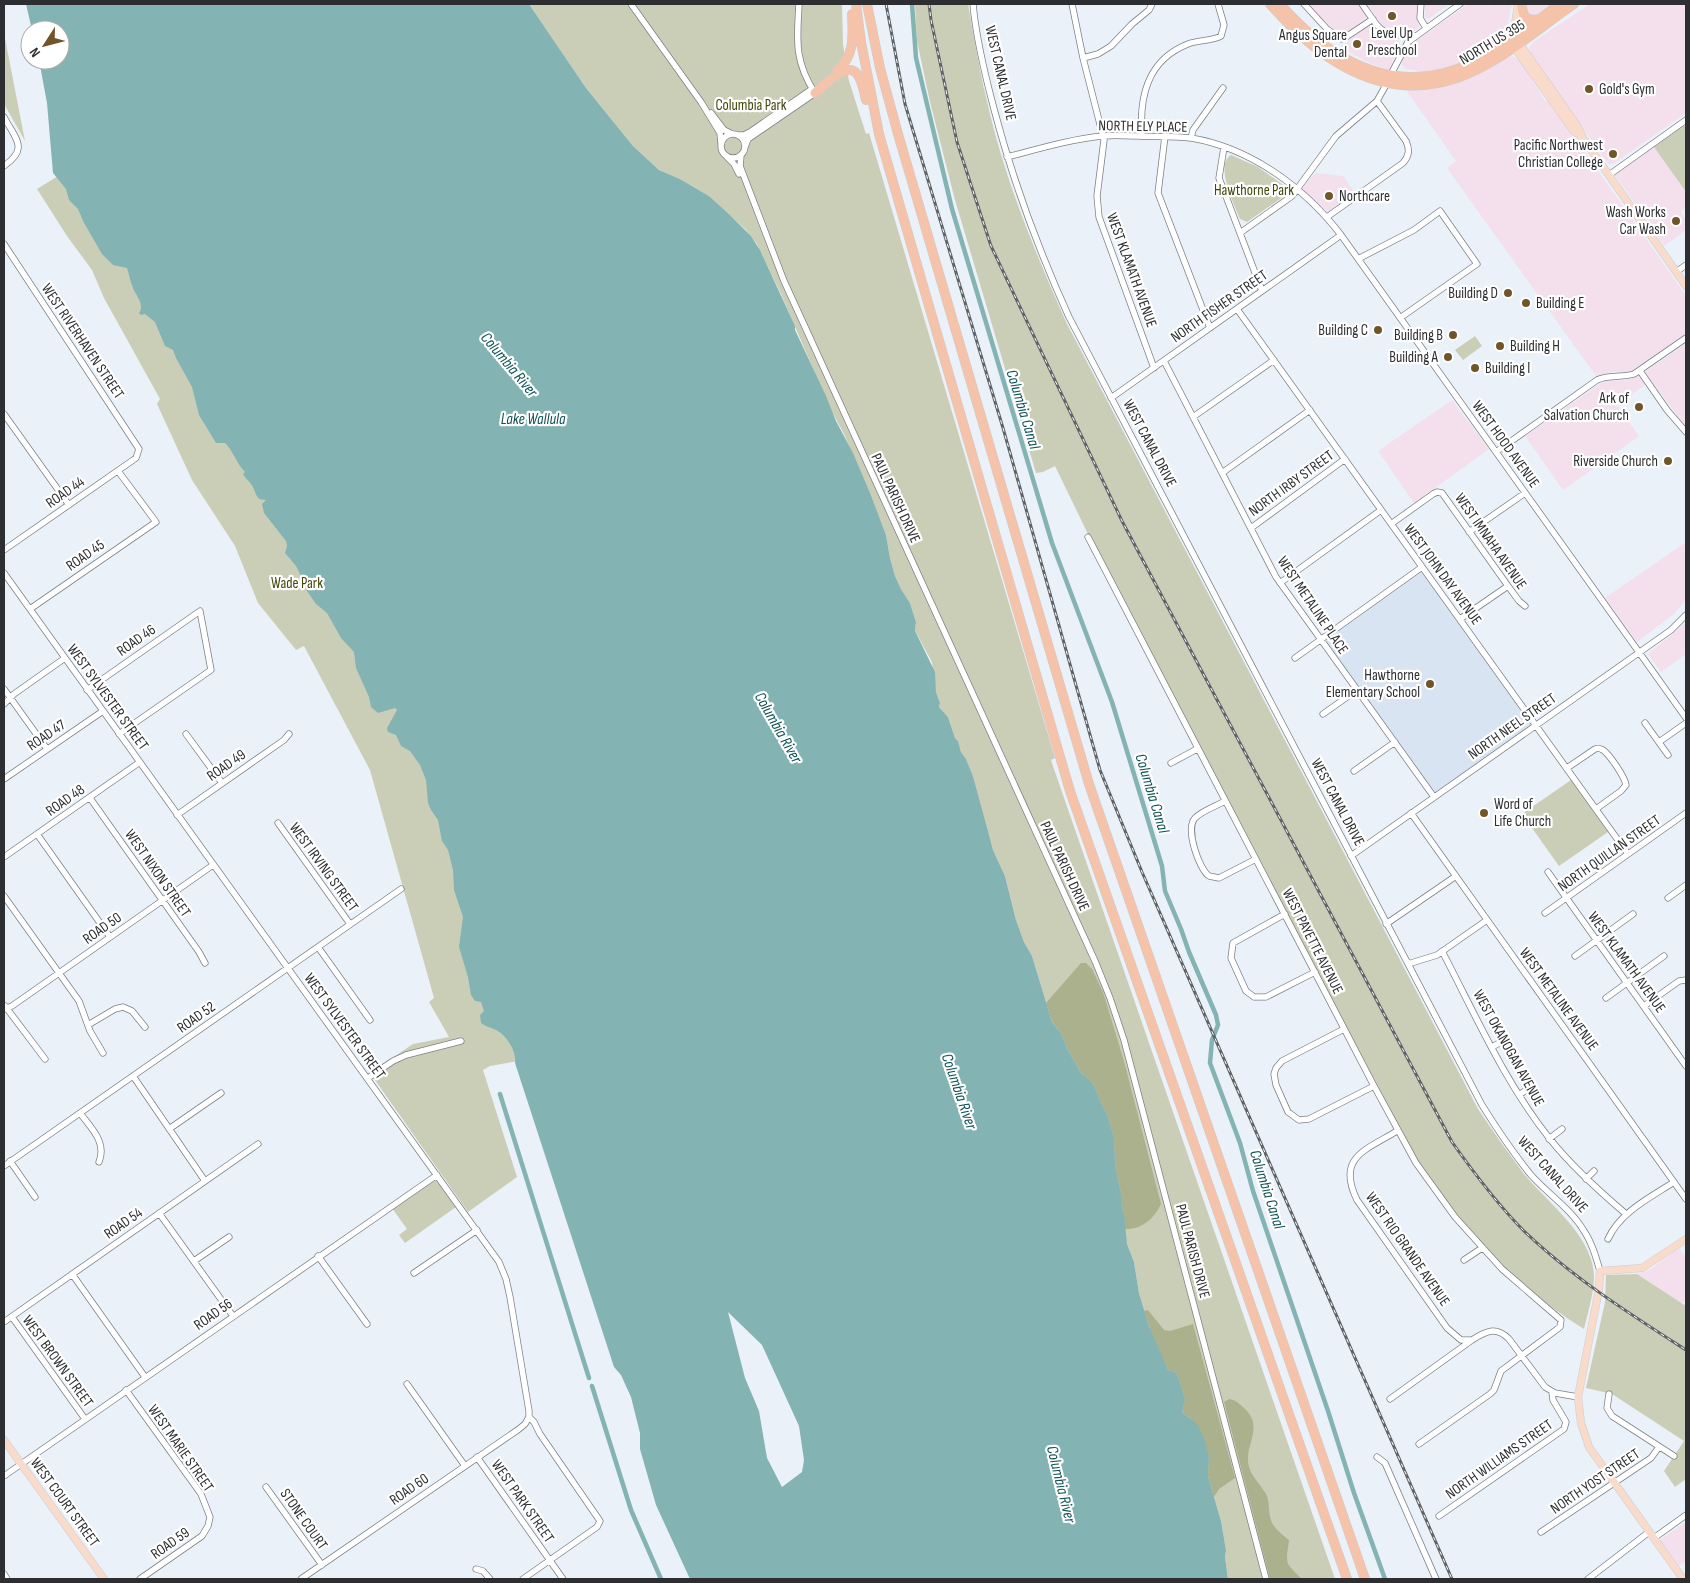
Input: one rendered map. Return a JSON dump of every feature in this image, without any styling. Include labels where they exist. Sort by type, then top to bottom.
[{"type":"highway","points":[[813,91],[841,68],[848,58],[853,42],[851,4]]},
{"type":"highway","points":[[856,4],[861,42],[879,134],[1070,791],[1347,1579]]},
{"type":"highway","points":[[867,4],[875,46],[893,115],[1088,784],[1365,1579]]},
{"type":"highway","points":[[1270,4],[1298,33],[1332,60],[1361,75],[1388,79]]},
{"type":"highway","points":[[1280,4],[1306,30],[1332,51],[1359,67],[1388,79]]},
{"type":"highway","name":"NORTH US 395","points":[[1516,40],[1540,18],[1560,4]]},
{"type":"highway","name":"NORTH US 395","points":[[1388,79],[1424,76],[1455,70],[1516,40],[1574,4]]},
{"type":"highway","points":[[1521,5],[1526,19],[1540,18]]},
{"type":"highway","points":[[813,91],[845,70],[854,70],[859,76],[893,199],[912,250]]},
{"type":"main road","points":[[1521,5],[1516,40],[1548,94],[1573,130],[1583,138]]},
{"type":"main road","points":[[1516,40],[1578,127],[1583,138],[1686,286]]},
{"type":"main road","points":[[1548,94],[1551,94],[1568,113]]},
{"type":"main road","points":[[1600,1270],[1642,1268],[1686,1239]]},
{"type":"main road","name":"WEST CANAL DRIVE","points":[[1600,1270],[1600,1289],[1578,1397],[1581,1423],[1594,1455],[1683,1579]]},
{"type":"main road","name":"WEST COURT STREET","points":[[4,1440],[104,1579]]},
{"type":"street","points":[[631,4],[701,102],[724,130],[743,140],[745,147]]},
{"type":"street","points":[[798,4],[799,58],[803,72],[813,91]]},
{"type":"street","name":"WEST CANAL DRIVE","points":[[973,4],[987,82],[1007,157],[1040,252],[1069,317],[1386,924],[1487,1113],[1531,1175],[1578,1222],[1594,1249],[1600,1270]]},
{"type":"street","name":"WEST KLAMATH AVENUE","points":[[1072,4],[1083,58],[1104,136],[1105,144],[1097,196],[1099,217],[1154,368]]},
{"type":"street","points":[[1083,58],[1098,54],[1111,46],[1132,24],[1150,10],[1152,4]]},
{"type":"street","points":[[1142,136],[1142,100],[1148,83],[1157,68],[1169,55],[1182,46],[1218,38],[1222,35],[1224,30],[1223,20],[1218,4]]},
{"type":"street","points":[[1304,4],[1327,29],[1342,39],[1373,19]]},
{"type":"street","points":[[1362,4],[1386,33],[1415,36]]},
{"type":"street","points":[[1421,4],[1420,18],[1426,28]]},
{"type":"street","points":[[1240,233],[1292,196],[1336,136],[1377,101],[1404,48],[1415,36],[1460,4]]},
{"type":"street","points":[[1191,138],[1193,130],[1223,88]]},
{"type":"street","points":[[701,102],[720,134],[722,151],[727,156],[733,158],[741,155],[748,139],[813,91]]},
{"type":"street","points":[[721,144],[725,137],[744,135],[750,132],[813,91]]},
{"type":"street","points":[[1327,217],[1403,163],[1409,152],[1406,141],[1377,101]]},
{"type":"street","points":[[4,117],[17,140],[19,150],[13,159],[4,166]]},
{"type":"street","points":[[1609,175],[1686,120]]},
{"type":"street","name":"NORTH ELY PLACE","points":[[1007,157],[1063,143],[1104,136],[1191,138],[1224,147],[1268,168],[1297,190]]},
{"type":"street","points":[[1165,136],[1158,194],[1210,328]]},
{"type":"street","points":[[1224,147],[1219,178],[1262,292]]},
{"type":"street","name":"PAUL PARISH DRIVE","points":[[741,155],[739,165],[790,296],[1108,991],[1124,1040],[1266,1579]]},
{"type":"street","name":"PAUL PARISH DRIVE","points":[[727,156],[734,164],[750,195]]},
{"type":"street","name":"WEST HOOD AVENUE","points":[[1297,190],[1327,217],[1341,235],[1686,718]]},
{"type":"street","points":[[1358,259],[1405,235],[1440,211],[1477,264],[1400,318]]},
{"type":"street","name":"NORTH FISHER STREET","points":[[1111,398],[1341,235]]},
{"type":"street","name":"WEST RIVERHAVEN STREET","points":[[4,244],[138,446],[139,452]]},
{"type":"street","points":[[1676,272],[1686,265]]},
{"type":"street","name":"WEST JOHN DAY AVENUE","points":[[1237,308],[1628,854]]},
{"type":"street","points":[[1496,452],[1597,380],[1608,376],[1628,376],[1640,371],[1686,338]]},
{"type":"street","points":[[1193,417],[1274,360]]},
{"type":"street","name":"WEST METALINE PLACE","points":[[1164,361],[1280,583],[1434,797]]},
{"type":"street","points":[[1640,371],[1667,410],[1686,432]]},
{"type":"street","points":[[1222,473],[1310,410]]},
{"type":"street","points":[[4,414],[69,505]]},
{"type":"street","name":"ROAD 44","points":[[4,550],[136,458],[139,452]]},
{"type":"street","name":"NORTH IRBY STREET","points":[[1250,528],[1345,459]]},
{"type":"street","name":"ROAD 45","points":[[30,609],[156,522],[118,471]]},
{"type":"street","name":"WEST IMNAHA AVENUE","points":[[1392,524],[1437,492],[1442,494],[1519,601],[1525,606]]},
{"type":"street","points":[[1469,532],[1525,493]]},
{"type":"street","points":[[1280,583],[1382,510]]},
{"type":"street","name":"WEST PAYETTE AVENUE","points":[[1088,537],[1397,1131],[1435,1191],[1482,1248],[1522,1288],[1559,1317],[1562,1323],[1558,1328],[1522,1355]]},
{"type":"street","points":[[1295,658],[1422,567]]},
{"type":"street","name":"WEST SYLVESTER STREET","points":[[4,573],[287,969],[477,1230],[498,1262],[508,1288],[529,1417]]},
{"type":"street","points":[[1460,619],[1508,586]]},
{"type":"street","name":"ROAD 46","points":[[88,690],[200,611],[211,670],[119,734]]},
{"type":"street","name":"NORTH NEEL STREET","points":[[1351,856],[1674,628],[1686,615]]},
{"type":"street","points":[[4,704],[65,658]]},
{"type":"street","points":[[4,689],[47,749]]},
{"type":"street","points":[[1322,714],[1357,690]]},
{"type":"street","name":"ROAD 47","points":[[4,779],[103,711]]},
{"type":"street","points":[[1659,742],[1686,722]]},
{"type":"street","points":[[1645,723],[1668,755]]},
{"type":"street","points":[[186,734],[222,783]]},
{"type":"street","name":"ROAD 49","points":[[177,815],[284,740],[289,734]]},
{"type":"street","points":[[1354,771],[1395,742]]},
{"type":"street","points":[[1171,764],[1197,748]]},
{"type":"street","points":[[1567,768],[1595,749],[1600,748],[1606,752],[1626,785],[1623,790],[1596,809]]},
{"type":"street","name":"ROAD 48","points":[[4,857],[140,762]]},
{"type":"street","name":"WEST NIXON STREET","points":[[90,798],[205,963]]},
{"type":"street","points":[[1226,801],[1198,816],[1192,823],[1190,832],[1201,866],[1209,876],[1220,878],[1256,859]]},
{"type":"street","name":"NORTH QUILLAN STREET","points":[[1546,913],[1686,813]]},
{"type":"street","name":"WEST METALINE AVENUE","points":[[1411,814],[1686,1199]]},
{"type":"street","name":"WEST IRVING STREET","points":[[278,823],[350,924]]},
{"type":"street","points":[[37,834],[110,937]]},
{"type":"street","name":"ROAD 50","points":[[5,1007],[12,1006],[213,865]]},
{"type":"street","name":"WEST KLAMATH AVENUE","points":[[1548,872],[1686,1066]]},
{"type":"street","points":[[1386,924],[1456,876]]},
{"type":"street","points":[[1668,898],[1686,885]]},
{"type":"street","name":"ROAD 52","points":[[4,1166],[401,889]]},
{"type":"street","points":[[4,896],[79,1001],[88,1025],[103,1053]]},
{"type":"street","points":[[1285,914],[1233,942],[1231,958],[1246,991],[1254,997],[1266,997],[1315,972]]},
{"type":"street","points":[[1575,956],[1634,914]]},
{"type":"street","points":[[1408,964],[1442,951],[1487,920]]},
{"type":"street","points":[[318,947],[370,1020]]},
{"type":"street","name":"WEST OKANOGAN AVENUE","points":[[1442,951],[1519,1095],[1549,1138],[1586,1179],[1626,1214]]},
{"type":"street","points":[[1606,998],[1664,956]]},
{"type":"street","points":[[1644,1006],[1679,981],[1685,980]]},
{"type":"street","points":[[1468,1000],[1474,996]]},
{"type":"street","points":[[5,1007],[45,1059]]},
{"type":"street","points":[[88,1025],[123,1007],[132,1012],[145,1027]]},
{"type":"street","points":[[1344,1030],[1282,1061],[1276,1068],[1274,1080],[1288,1112],[1299,1120],[1308,1118],[1374,1086]]},
{"type":"street","points":[[368,1078],[393,1061],[406,1055],[461,1041]]},
{"type":"street","points":[[1492,1047],[1501,1042]]},
{"type":"street","points":[[133,1076],[205,1181]]},
{"type":"street","points":[[1519,1095],[1532,1086]]},
{"type":"street","points":[[169,1129],[221,1093]]},
{"type":"street","points":[[80,1113],[100,1143],[102,1155],[99,1162]]},
{"type":"street","points":[[1549,1138],[1562,1129]]},
{"type":"street","name":"WEST RIO GRANDE AVENUE","points":[[1397,1131],[1357,1156],[1351,1166],[1350,1173],[1353,1191],[1357,1200],[1447,1328],[1462,1340],[1472,1340]]},
{"type":"street","name":"ROAD 54","points":[[4,1322],[258,1144]]},
{"type":"street","points":[[10,1161],[35,1197]]},
{"type":"street","points":[[1586,1179],[1594,1171]]},
{"type":"street","name":"ROAD 56","points":[[4,1476],[145,1376],[437,1175]]},
{"type":"street","points":[[1608,1238],[1626,1214],[1674,1182]]},
{"type":"street","points":[[159,1213],[233,1316]]},
{"type":"street","points":[[414,1273],[477,1230]]},
{"type":"street","points":[[194,1261],[229,1237]]},
{"type":"street","points":[[1464,1260],[1482,1248]]},
{"type":"street","points":[[318,1256],[367,1324]]},
{"type":"street","points":[[72,1274],[145,1376]]},
{"type":"street","name":"WEST BROWN STREET","points":[[12,1317],[85,1420]]},
{"type":"street","points":[[1390,1399],[1472,1340],[1489,1331],[1498,1331],[1510,1339],[1542,1384],[1552,1392],[1578,1397]]},
{"type":"street","points":[[1419,1444],[1490,1394],[1501,1371],[1522,1355]]},
{"type":"street","points":[[407,1384],[465,1466]]},
{"type":"street","name":"WEST MARIE STREET","points":[[126,1390],[201,1494],[209,1512],[210,1522]]},
{"type":"street","name":"NORTH WILLIAMS STREET","points":[[1439,1516],[1564,1429],[1566,1422],[1553,1400],[1552,1392]]},
{"type":"street","points":[[1606,1397],[1607,1408],[1610,1414],[1674,1456]]},
{"type":"street","points":[[523,1579],[597,1527],[600,1521],[529,1417]]},
{"type":"street","name":"ROAD 60","points":[[301,1579],[522,1427],[529,1417]]},
{"type":"street","name":"NORTH YOST STREET","points":[[1541,1532],[1651,1458],[1659,1447]]},
{"type":"street","name":"WEST PARK STREET","points":[[477,1457],[563,1579]]},
{"type":"street","points":[[1377,1457],[1385,1463],[1436,1579]]},
{"type":"street","name":"STONE COURT","points":[[266,1487],[322,1565]]},
{"type":"street","points":[[1588,1579],[1651,1535],[1686,1515]]},
{"type":"street","name":"ROAD 59","points":[[140,1579],[200,1538],[207,1530],[210,1522]]},
{"type":"street","points":[[476,1569],[483,1571],[490,1579]]},
{"type":"street","points":[[4,1574],[7,1579]]},
{"type":"shaded area","points":[[1308,4],[1359,4],[1367,17],[1342,36],[1318,16]]},
{"type":"shaded area","points":[[1367,4],[1418,4],[1417,17],[1420,27],[1412,32],[1390,30],[1382,24]]},
{"type":"shaded area","points":[[1425,4],[1449,4],[1428,19],[1425,17]]},
{"type":"shaded area","points":[[1468,4],[1489,6],[1493,4],[1512,4],[1505,37],[1470,61],[1433,73],[1406,69],[1402,65],[1402,56],[1408,47]]},
{"type":"shaded area","points":[[1525,4],[1555,4],[1533,17],[1524,9]]},
{"type":"shaded area","points":[[1590,4],[1686,4],[1686,113],[1613,164],[1608,164],[1531,54],[1529,48],[1533,42]]},
{"type":"shaded area","points":[[1371,24],[1386,37],[1397,39],[1400,42],[1389,70],[1369,63],[1340,47]]},
{"type":"shaded area","points":[[1513,56],[1521,62],[1545,101],[1550,102],[1686,296],[1686,334],[1630,372],[1611,372],[1596,376],[1447,168],[1456,161],[1406,90],[1434,89],[1451,85],[1477,75]]},
{"type":"shaded area","points":[[1654,147],[1686,192],[1686,207],[1681,212],[1686,220],[1686,230],[1664,246],[1615,175]]},
{"type":"shaded area","points":[[1315,173],[1343,176],[1355,193],[1328,212],[1302,189]]},
{"type":"shaded area","points":[[1686,343],[1686,427],[1645,372]]},
{"type":"shaded area","points":[[1640,376],[1645,385],[1617,405],[1639,436],[1563,490],[1525,436],[1604,381],[1626,380]]},
{"type":"shaded area","points":[[1452,400],[1489,449],[1414,503],[1378,451]]},
{"type":"shaded area","points":[[1686,542],[1685,600],[1674,614],[1637,642],[1605,598]]},
{"type":"shaded area","name":"Hawthorne Elementary School","points":[[1422,567],[1536,725],[1434,797],[1321,640]]},
{"type":"shaded area","points":[[1686,623],[1686,654],[1661,672],[1648,654]]},
{"type":"shaded area","points":[[1679,1248],[1686,1258],[1686,1300],[1682,1303],[1637,1274],[1651,1269]]},
{"type":"shaded area","points":[[1684,1523],[1686,1525],[1686,1561],[1679,1566],[1660,1540]]},
{"type":"green space","name":"Columbia Park","points":[[529,4],[842,4],[843,44],[849,81],[866,134],[869,133],[1055,758],[1051,760],[1335,1579],[1228,1579],[1221,1521],[1208,1476],[1149,1326],[1139,1293],[1134,1262],[1127,1244],[1082,1074],[1068,1050],[1046,1003],[1032,956],[1024,942],[1016,920],[1005,876],[993,850],[973,776],[955,738],[948,717],[939,707],[940,703],[936,692],[932,662],[915,631],[916,622],[910,603],[895,576],[886,535],[844,434],[830,408],[781,294],[757,244],[746,230],[709,196],[680,179],[659,170],[633,146],[586,88]]},
{"type":"green space","points":[[915,4],[968,4],[984,89],[1002,158],[1032,242],[1067,324],[1478,1109],[1524,1174],[1568,1221],[1586,1247],[1592,1261],[1594,1282],[1584,1329],[1544,1301],[1507,1269],[1457,1216],[1430,1179],[1395,1122],[1088,534],[1055,466],[1036,473],[955,200],[930,102],[917,41]]},
{"type":"green space","points":[[4,33],[25,141],[4,104]]},
{"type":"green space","points":[[1684,125],[1686,128],[1686,192],[1654,147]]},
{"type":"green space","name":"Hawthorne Park","points":[[1231,155],[1258,167],[1289,189],[1287,194],[1247,222],[1240,219],[1227,186],[1225,167],[1226,160]]},
{"type":"green space","name":"Wade Park","points":[[63,173],[78,185],[384,656],[524,1060],[490,1066],[483,1070],[517,1177],[468,1212],[370,1073],[413,1044],[449,1037],[429,1002],[434,998],[370,770],[304,646],[296,650],[258,603],[235,546],[192,480],[157,404],[160,399],[104,298],[92,270],[67,236],[37,189]]},
{"type":"green space","points":[[1475,336],[1482,346],[1463,360],[1455,350]]},
{"type":"green space","points":[[1571,780],[1608,832],[1559,866],[1522,814]]},
{"type":"green space","points":[[1081,963],[1086,963],[1092,969],[1103,992],[1124,1061],[1161,1204],[1151,1219],[1136,1228],[1124,1229],[1124,1213],[1115,1164],[1114,1138],[1108,1116],[1093,1083],[1082,1074],[1068,1050],[1061,1033],[1052,1022],[1046,1003]]},
{"type":"green space","points":[[435,1178],[456,1207],[405,1243],[399,1235],[407,1229],[392,1208]]},
{"type":"green space","points":[[1637,1274],[1686,1306],[1686,1479],[1675,1487],[1664,1471],[1684,1441],[1612,1394],[1586,1388],[1605,1302],[1606,1275]]},
{"type":"green space","points":[[1148,1310],[1164,1330],[1170,1331],[1193,1324],[1235,1478],[1219,1489],[1214,1497],[1208,1476],[1209,1458],[1190,1418],[1182,1412],[1185,1400],[1180,1382],[1175,1372],[1168,1370],[1156,1346],[1144,1311]]},
{"type":"green space","points":[[1229,1399],[1240,1404],[1251,1416],[1253,1430],[1248,1459],[1249,1467],[1266,1494],[1272,1523],[1289,1540],[1287,1558],[1289,1566],[1302,1579],[1270,1579],[1224,1402]]},
{"type":"water","name":"Lake Wallula","points":[[26,4],[529,4],[586,88],[633,146],[659,170],[680,179],[709,196],[751,236],[760,250],[870,493],[886,535],[895,576],[910,603],[916,622],[915,631],[935,672],[939,707],[948,717],[955,738],[973,776],[993,850],[1005,876],[1016,920],[1024,942],[1032,956],[1052,1022],[1061,1033],[1068,1050],[1082,1074],[1093,1083],[1108,1116],[1114,1138],[1115,1164],[1124,1213],[1127,1244],[1134,1262],[1139,1293],[1149,1326],[1168,1370],[1175,1372],[1180,1382],[1185,1400],[1182,1412],[1197,1424],[1204,1438],[1209,1458],[1208,1476],[1221,1521],[1226,1550],[1228,1579],[690,1579],[656,1505],[640,1449],[640,1433],[631,1397],[621,1375],[614,1367],[515,1063],[513,1049],[500,1032],[481,1023],[480,1015],[484,1011],[481,1002],[475,1001],[471,995],[459,947],[463,917],[454,890],[453,870],[448,850],[442,841],[438,820],[428,803],[426,780],[420,765],[410,751],[401,746],[396,735],[388,732],[387,728],[397,710],[395,708],[378,713],[371,707],[369,697],[356,668],[354,652],[341,638],[327,613],[316,604],[307,591],[296,566],[285,553],[286,541],[264,513],[262,504],[266,500],[259,499],[243,474],[245,472],[228,446],[225,443],[216,443],[199,415],[192,387],[173,350],[165,346],[155,322],[145,314],[141,315],[139,313],[141,303],[132,285],[127,268],[113,265],[102,254],[78,209],[69,200],[66,189],[53,173],[47,103],[41,70],[70,70],[70,20],[30,20]],"holes":[[[728,1312],[762,1345],[799,1426],[804,1460],[802,1472],[782,1487],[767,1458],[759,1411],[745,1378]]]},
{"type":"waterway","name":"Columbia Canal","points":[[912,4],[916,58],[952,209],[1052,543],[1112,702],[1162,866],[1165,891],[1216,1015],[1218,1025],[1212,1040],[1210,1063],[1240,1143],[1253,1191],[1354,1493],[1385,1579]]},
{"type":"waterway","points":[[500,1094],[589,1378]]},
{"type":"waterway","points":[[592,1386],[631,1510],[661,1579]]},
{"type":"railway","points":[[886,4],[905,104],[1003,428],[1100,770],[1142,872],[1452,1579]]},
{"type":"railway","points":[[929,4],[957,142],[991,246],[1122,521],[1452,1142],[1504,1210],[1543,1248],[1602,1295],[1686,1350]]},
{"type":"place","name":"Level Up Preschool","points":[[1392,16]]},
{"type":"place","name":"Angus Square Dental","points":[[1357,44]]},
{"type":"place","name":"Gold's Gym","points":[[1589,89]]},
{"type":"place","name":"Pacific Northwest Christian College","points":[[1613,154]]},
{"type":"place","name":"Northcare","points":[[1329,196]]},
{"type":"place","name":"Wash Works Car Wash","points":[[1676,221]]},
{"type":"place","name":"Building D","points":[[1508,293]]},
{"type":"place","name":"Building E","points":[[1526,303]]},
{"type":"place","name":"Building C","points":[[1378,330]]},
{"type":"place","name":"Building B","points":[[1453,335]]},
{"type":"place","name":"Building H","points":[[1500,346]]},
{"type":"place","name":"Building A","points":[[1448,357]]},
{"type":"place","name":"Building I","points":[[1475,368]]},
{"type":"place","name":"Ark of Salvation Church","points":[[1639,407]]},
{"type":"place","name":"Riverside Church","points":[[1668,461]]},
{"type":"place","name":"Hawthorne Elementary School","points":[[1430,684]]},
{"type":"place","name":"Word of Life Church","points":[[1484,813]]},
{"type":"water label","name":"Columbia River","points":[[510,364]]},
{"type":"water label","name":"Columbia River","points":[[779,727]]},
{"type":"water label","name":"Columbia River","points":[[960,1091]]},
{"type":"water label","name":"Columbia River","points":[[1062,1484]]}]
